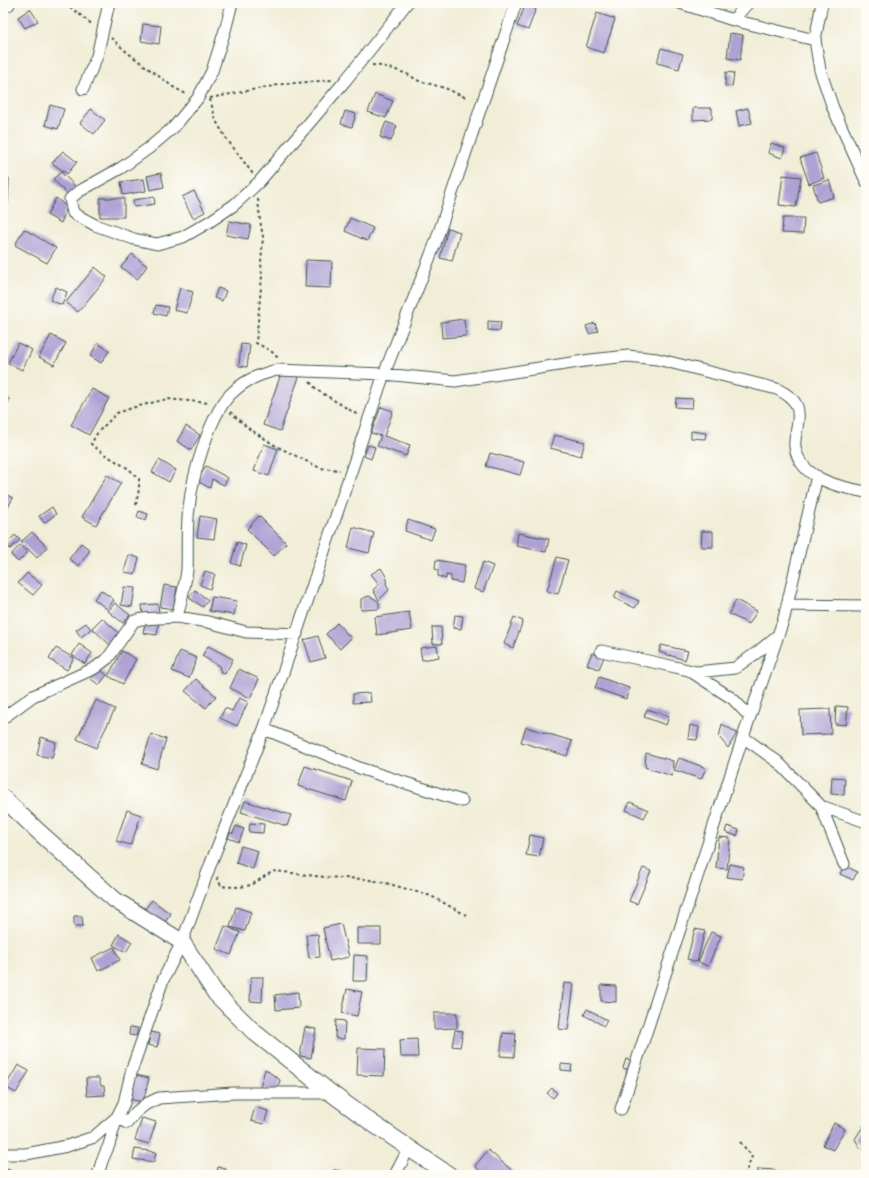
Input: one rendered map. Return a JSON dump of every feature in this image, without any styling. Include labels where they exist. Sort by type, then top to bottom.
[{"type":"main road","points":[[3,5],[7,3]]},
{"type":"main road","points":[[3,798],[115,900],[182,942],[216,994],[254,1032],[331,1093],[449,1175]]},
{"type":"street","points":[[84,89],[97,56],[109,3]]},
{"type":"street","points":[[232,3],[212,71],[198,98],[174,126],[149,148],[121,168],[78,192],[70,199],[73,213],[94,225],[134,239],[157,244],[183,237],[209,222],[234,205],[259,182],[358,65],[407,3]]},
{"type":"street","points":[[98,1175],[109,1145],[116,1117],[124,1103],[132,1069],[163,980],[182,942],[211,863],[264,729],[384,374],[435,244],[516,3]]},
{"type":"street","points":[[680,3],[733,20],[815,40]]},
{"type":"street","points":[[733,20],[748,3]]},
{"type":"street","points":[[822,3],[815,40],[820,70],[833,108],[860,156],[866,181]]},
{"type":"street","points":[[177,617],[187,569],[188,511],[204,443],[222,404],[233,392],[245,382],[262,374],[278,370],[384,374],[455,381],[591,360],[628,356],[658,359],[778,389],[787,393],[794,399],[797,408],[798,418],[795,446],[798,458],[809,472],[828,483],[866,492]]},
{"type":"street","points":[[621,1110],[787,605],[817,476]]},
{"type":"street","points":[[787,605],[866,606]]},
{"type":"street","points":[[3,718],[33,696],[96,668],[108,658],[134,621],[142,618],[177,617],[208,622],[246,632],[297,634]]},
{"type":"street","points":[[601,651],[696,672],[735,668],[759,651],[778,634]]},
{"type":"street","points":[[690,671],[733,699],[750,717]]},
{"type":"street","points":[[264,729],[362,769],[462,801]]},
{"type":"street","points":[[743,737],[778,762],[820,806],[844,864]]},
{"type":"street","points":[[820,806],[866,822]]},
{"type":"street","points":[[116,1117],[127,1123],[136,1112],[146,1104],[159,1098],[234,1093],[331,1093]]},
{"type":"street","points":[[3,1154],[26,1154],[67,1146],[94,1137],[116,1117]]},
{"type":"street","points":[[395,1175],[409,1148]]},
{"type":"path","points":[[65,3],[173,87],[198,98]]},
{"type":"path","points":[[3,16],[3,40]]},
{"type":"path","points":[[358,65],[382,66],[407,74],[419,81],[445,88],[467,98]]},
{"type":"path","points":[[335,80],[283,84],[209,98],[216,121],[226,138],[259,182],[258,200],[263,237],[261,262],[262,276],[256,343],[298,371],[317,390],[363,417],[373,406]]},
{"type":"path","points":[[211,863],[221,886],[235,887],[251,885],[269,873],[275,871],[324,877],[364,879],[386,883],[431,896],[466,916]]},
{"type":"path","points":[[740,1142],[752,1156],[745,1175]]},
{"type":"building","points":[[526,3],[538,3],[528,30],[517,26]]},
{"type":"building","points":[[30,9],[38,21],[25,28],[18,17]]},
{"type":"building","points":[[597,13],[615,19],[604,53],[586,47]]},
{"type":"building","points":[[143,24],[161,26],[159,44],[141,41]]},
{"type":"building","points":[[730,33],[743,35],[740,60],[727,58]]},
{"type":"building","points":[[661,48],[683,54],[679,69],[657,63]]},
{"type":"building","points":[[726,72],[734,73],[732,87],[725,86]]},
{"type":"building","points":[[375,94],[393,101],[386,118],[368,112]]},
{"type":"building","points":[[50,105],[64,109],[58,129],[45,125]]},
{"type":"building","points":[[693,108],[712,108],[712,119],[693,120]]},
{"type":"building","points":[[748,108],[752,123],[739,126],[736,111]]},
{"type":"building","points":[[91,109],[105,120],[94,134],[80,123]]},
{"type":"building","points":[[345,111],[356,114],[352,127],[341,124]]},
{"type":"building","points":[[386,122],[397,126],[391,141],[380,137]]},
{"type":"building","points":[[771,143],[785,148],[782,158],[768,153]]},
{"type":"building","points":[[63,151],[77,162],[67,174],[52,163]]},
{"type":"building","points":[[816,153],[824,178],[809,184],[800,158]]},
{"type":"building","points":[[61,172],[76,187],[68,195],[53,179]]},
{"type":"building","points":[[161,173],[164,187],[150,190],[147,176]]},
{"type":"building","points":[[783,175],[801,177],[796,207],[779,205]]},
{"type":"building","points":[[3,177],[9,178],[8,203],[3,203]]},
{"type":"building","points":[[144,179],[146,191],[123,195],[121,182]]},
{"type":"building","points":[[829,180],[834,197],[818,202],[813,185]]},
{"type":"building","points":[[194,191],[205,212],[193,218],[182,197]]},
{"type":"building","points":[[154,197],[155,204],[134,207],[133,200]]},
{"type":"building","points":[[56,198],[67,207],[61,223],[47,215]]},
{"type":"building","points":[[100,198],[124,198],[124,217],[100,217]]},
{"type":"building","points":[[350,218],[373,228],[367,241],[345,231]]},
{"type":"building","points":[[783,218],[804,218],[803,234],[782,233]]},
{"type":"building","points":[[229,221],[251,225],[248,239],[226,235]]},
{"type":"building","points":[[448,228],[460,232],[452,261],[440,258]]},
{"type":"building","points":[[24,229],[56,248],[47,263],[15,245]]},
{"type":"building","points":[[132,254],[147,266],[137,280],[121,267]]},
{"type":"building","points":[[306,260],[332,261],[331,288],[305,287]]},
{"type":"building","points":[[95,267],[107,277],[78,312],[66,302]]},
{"type":"building","points":[[56,287],[67,292],[62,305],[50,300]]},
{"type":"building","points":[[180,288],[193,292],[187,313],[174,310]]},
{"type":"building","points":[[218,288],[226,291],[222,301],[214,298]]},
{"type":"building","points":[[156,305],[168,307],[166,316],[154,313]]},
{"type":"building","points":[[464,319],[466,336],[442,338],[441,322]]},
{"type":"building","points":[[488,321],[501,322],[500,331],[488,330]]},
{"type":"building","points":[[595,323],[598,331],[589,334],[586,326]]},
{"type":"building","points":[[51,335],[66,343],[54,365],[39,357]]},
{"type":"building","points":[[18,343],[32,350],[22,370],[8,363]]},
{"type":"building","points":[[98,343],[109,351],[101,363],[90,356]]},
{"type":"building","points":[[241,344],[250,345],[247,367],[239,366]]},
{"type":"building","points":[[282,371],[299,377],[280,431],[263,425]]},
{"type":"building","points":[[92,389],[109,398],[89,435],[71,425]]},
{"type":"building","points":[[3,395],[10,400],[3,409]]},
{"type":"building","points":[[676,398],[693,399],[692,408],[675,407]]},
{"type":"building","points":[[381,407],[393,411],[384,436],[410,445],[406,456],[377,446],[381,436],[371,433]]},
{"type":"building","points":[[186,426],[200,435],[191,450],[177,441]]},
{"type":"building","points":[[691,431],[706,433],[705,439],[691,438]]},
{"type":"building","points":[[554,435],[585,442],[581,456],[550,448]]},
{"type":"building","points":[[264,444],[278,449],[269,476],[254,471]]},
{"type":"building","points":[[368,445],[375,447],[371,459],[364,456]]},
{"type":"building","points":[[490,453],[524,462],[520,475],[486,466]]},
{"type":"building","points":[[159,460],[176,470],[169,482],[152,472]]},
{"type":"building","points":[[206,466],[228,478],[224,485],[212,479],[210,488],[197,481]]},
{"type":"building","points":[[107,475],[121,483],[96,525],[82,517]]},
{"type":"building","points":[[3,493],[13,498],[6,511],[3,509]]},
{"type":"building","points":[[52,507],[56,514],[44,523],[39,516]]},
{"type":"building","points":[[139,511],[148,514],[146,520],[137,517]]},
{"type":"building","points":[[200,516],[217,519],[214,539],[197,537]]},
{"type":"building","points":[[259,516],[286,543],[274,556],[247,529]]},
{"type":"building","points":[[408,520],[435,529],[431,540],[405,531]]},
{"type":"building","points":[[353,527],[374,533],[369,553],[348,548]]},
{"type":"building","points":[[702,531],[713,531],[713,547],[701,547]]},
{"type":"building","points":[[32,532],[47,547],[37,558],[21,542]]},
{"type":"building","points":[[518,533],[549,539],[546,552],[516,546]]},
{"type":"building","points":[[15,535],[20,540],[10,549],[6,544]]},
{"type":"building","points":[[237,542],[246,545],[240,566],[231,563]]},
{"type":"building","points":[[81,543],[90,550],[79,566],[69,559]]},
{"type":"building","points":[[20,545],[28,552],[18,562],[11,555]]},
{"type":"building","points":[[129,555],[139,558],[135,574],[124,572]]},
{"type":"building","points":[[557,557],[568,560],[558,594],[547,591]]},
{"type":"building","points":[[436,560],[465,565],[462,583],[451,581],[451,576],[446,575],[446,579],[438,576],[438,570],[435,569]]},
{"type":"building","points":[[483,562],[493,566],[483,592],[474,589]]},
{"type":"building","points":[[381,568],[387,578],[386,583],[389,590],[379,600],[373,590],[379,584],[371,574]]},
{"type":"building","points":[[205,571],[215,574],[210,589],[200,585]]},
{"type":"building","points":[[27,573],[42,585],[33,595],[18,583]]},
{"type":"building","points":[[164,585],[177,587],[174,609],[160,607]]},
{"type":"building","points":[[124,587],[135,588],[132,607],[121,605]]},
{"type":"building","points":[[101,590],[114,600],[107,609],[94,599]]},
{"type":"building","points":[[195,590],[208,600],[203,607],[189,598]]},
{"type":"building","points":[[617,591],[639,601],[635,608],[614,598]]},
{"type":"building","points":[[369,596],[379,602],[379,609],[361,610],[361,599]]},
{"type":"building","points":[[212,597],[237,601],[234,615],[209,611]]},
{"type":"building","points":[[736,600],[757,611],[749,624],[729,614]]},
{"type":"building","points":[[115,603],[130,615],[123,623],[108,611]]},
{"type":"building","points":[[158,604],[159,614],[143,615],[142,605]]},
{"type":"building","points":[[409,612],[412,630],[377,635],[375,617]]},
{"type":"building","points":[[455,615],[463,616],[461,629],[453,628]]},
{"type":"building","points":[[514,617],[523,621],[513,648],[504,644]]},
{"type":"building","points":[[102,618],[121,635],[111,646],[92,628]]},
{"type":"building","points":[[146,619],[159,621],[157,635],[143,633]]},
{"type":"building","points":[[86,623],[91,629],[81,637],[76,630]]},
{"type":"building","points":[[337,623],[351,638],[340,649],[326,634]]},
{"type":"building","points":[[432,627],[441,627],[442,644],[433,644]]},
{"type":"building","points":[[318,636],[325,658],[311,662],[304,640]]},
{"type":"building","points":[[79,644],[92,653],[85,664],[72,655]]},
{"type":"building","points":[[661,645],[688,651],[685,660],[659,652]]},
{"type":"building","points":[[208,646],[233,659],[225,674],[221,673],[219,666],[202,656]]},
{"type":"building","points":[[437,646],[439,657],[422,660],[420,648]]},
{"type":"building","points":[[56,648],[74,658],[67,670],[49,659]]},
{"type":"building","points":[[122,651],[136,659],[123,684],[108,676]]},
{"type":"building","points":[[180,651],[197,658],[189,678],[172,671]]},
{"type":"building","points":[[592,653],[604,657],[599,669],[587,665]]},
{"type":"building","points":[[99,669],[107,675],[99,685],[91,679]]},
{"type":"building","points":[[239,669],[259,679],[250,698],[230,688]]},
{"type":"building","points":[[599,677],[629,688],[626,699],[595,688]]},
{"type":"building","points":[[196,679],[216,696],[206,708],[185,691]]},
{"type":"building","points":[[370,693],[371,702],[353,703],[353,694]]},
{"type":"building","points":[[239,698],[248,702],[237,726],[220,718],[225,708],[232,711]]},
{"type":"building","points":[[96,700],[115,709],[96,748],[77,739]]},
{"type":"building","points":[[836,706],[848,707],[846,725],[835,724]]},
{"type":"building","points":[[647,709],[669,716],[666,725],[644,717]]},
{"type":"building","points":[[830,709],[831,734],[801,735],[800,710]]},
{"type":"building","points":[[722,724],[737,733],[728,748],[719,737]]},
{"type":"building","points":[[690,725],[699,727],[697,740],[688,739]]},
{"type":"building","points":[[526,727],[572,741],[567,756],[521,742]]},
{"type":"building","points":[[151,734],[166,739],[157,769],[142,764]]},
{"type":"building","points":[[41,737],[56,742],[52,758],[37,755]]},
{"type":"building","points":[[646,753],[673,761],[672,776],[645,767]]},
{"type":"building","points":[[679,758],[706,768],[701,779],[674,770]]},
{"type":"building","points":[[305,766],[352,781],[346,801],[298,786]]},
{"type":"building","points":[[832,777],[845,778],[844,795],[831,794]]},
{"type":"building","points":[[245,801],[291,815],[287,826],[241,812]]},
{"type":"building","points":[[630,802],[648,810],[644,818],[626,810]]},
{"type":"building","points":[[127,810],[141,815],[131,845],[116,841]]},
{"type":"building","points":[[250,823],[264,824],[263,833],[249,832]]},
{"type":"building","points":[[236,826],[244,829],[239,842],[228,838],[230,833],[233,833]]},
{"type":"building","points":[[727,826],[739,830],[737,836],[725,832]]},
{"type":"building","points":[[530,835],[543,838],[539,857],[526,855]]},
{"type":"building","points":[[719,837],[730,838],[727,869],[716,868]]},
{"type":"building","points":[[241,846],[258,851],[253,869],[236,863]]},
{"type":"building","points":[[730,864],[744,867],[742,879],[727,877]]},
{"type":"building","points":[[844,865],[857,872],[853,880],[840,874]]},
{"type":"building","points":[[643,868],[651,871],[637,904],[629,901]]},
{"type":"building","points":[[152,900],[171,914],[164,923],[145,909]]},
{"type":"building","points":[[236,907],[251,912],[245,931],[230,927]]},
{"type":"building","points":[[74,916],[82,916],[83,926],[74,926]]},
{"type":"building","points":[[341,924],[349,957],[330,961],[323,928]]},
{"type":"building","points":[[225,926],[240,932],[231,955],[216,949]]},
{"type":"building","points":[[357,928],[381,928],[381,944],[357,944]]},
{"type":"building","points":[[695,929],[705,931],[697,962],[687,959]]},
{"type":"building","points":[[711,932],[721,936],[708,966],[698,962]]},
{"type":"building","points":[[119,934],[132,942],[126,952],[113,945]]},
{"type":"building","points":[[318,934],[320,957],[309,958],[306,935]]},
{"type":"building","points":[[114,947],[120,960],[98,971],[92,958]]},
{"type":"building","points":[[354,955],[368,956],[367,981],[353,981]]},
{"type":"building","points":[[251,977],[263,977],[262,1002],[250,1001]]},
{"type":"building","points":[[564,983],[574,984],[568,1030],[559,1029]]},
{"type":"building","points":[[601,985],[616,986],[616,1002],[601,1001]]},
{"type":"building","points":[[347,989],[362,992],[357,1016],[342,1013]]},
{"type":"building","points":[[298,992],[299,1008],[276,1010],[275,995]]},
{"type":"building","points":[[587,1009],[607,1020],[604,1026],[584,1015]]},
{"type":"building","points":[[434,1013],[457,1013],[457,1028],[434,1029]]},
{"type":"building","points":[[336,1020],[345,1021],[344,1039],[335,1038]]},
{"type":"building","points":[[130,1027],[138,1028],[136,1036],[129,1035]]},
{"type":"building","points":[[305,1027],[316,1029],[311,1058],[300,1056]]},
{"type":"building","points":[[455,1030],[463,1031],[460,1047],[452,1046]]},
{"type":"building","points":[[151,1032],[160,1034],[157,1047],[148,1045]]},
{"type":"building","points":[[503,1033],[516,1034],[514,1057],[500,1056]]},
{"type":"building","points":[[417,1039],[418,1057],[401,1057],[400,1040]]},
{"type":"building","points":[[358,1048],[385,1049],[384,1076],[357,1075]]},
{"type":"building","points":[[626,1059],[634,1061],[632,1071],[623,1068]]},
{"type":"building","points":[[561,1064],[572,1065],[571,1071],[561,1070]]},
{"type":"building","points":[[18,1065],[29,1071],[16,1093],[5,1087]]},
{"type":"building","points":[[265,1069],[280,1080],[277,1092],[260,1088]]},
{"type":"building","points":[[136,1075],[149,1078],[143,1102],[129,1099]]},
{"type":"building","points":[[86,1078],[99,1078],[101,1086],[104,1086],[105,1095],[87,1096]]},
{"type":"building","points":[[552,1088],[557,1093],[553,1098],[547,1093]]},
{"type":"building","points":[[255,1107],[268,1111],[264,1124],[251,1121]]},
{"type":"building","points":[[142,1118],[156,1122],[149,1144],[135,1140]]},
{"type":"building","points":[[866,1122],[866,1150],[860,1148],[855,1139]]},
{"type":"building","points":[[834,1123],[845,1129],[833,1150],[823,1145]]},
{"type":"building","points":[[135,1149],[156,1152],[154,1162],[133,1159]]},
{"type":"building","points":[[488,1150],[515,1173],[513,1175],[483,1175],[475,1166]]},
{"type":"building","points":[[218,1167],[226,1169],[225,1175],[216,1175]]},
{"type":"building","points":[[3,1169],[10,1170],[10,1175],[3,1175]]},
{"type":"building","points":[[758,1169],[776,1170],[775,1175],[758,1175]]},
{"type":"building","points":[[334,1170],[351,1174],[351,1175],[332,1175]]}]
